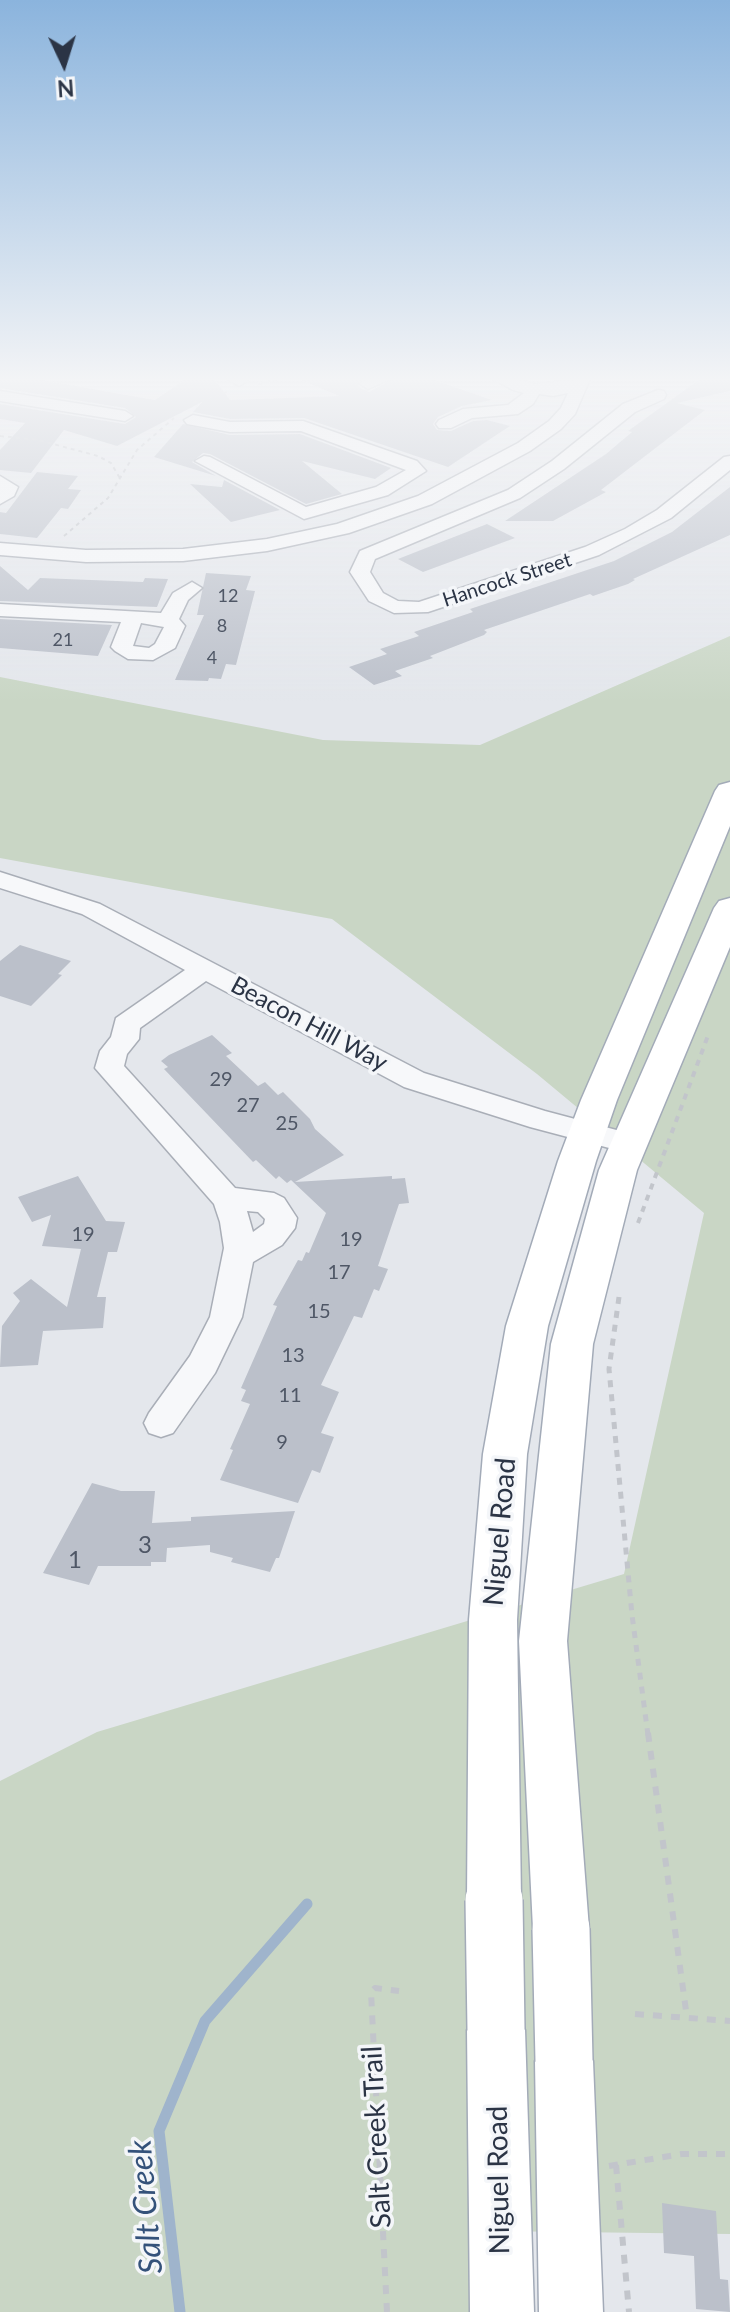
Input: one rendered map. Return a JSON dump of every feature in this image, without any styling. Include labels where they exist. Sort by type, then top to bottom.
[{"type":"main road","name":"Niguel Road","points":[[571,2312],[591,2165],[564,2061],[561,1929],[543,1641],[572,1344],[608,1137],[671,925],[730,791]]},
{"type":"main road","name":"Niguel Road","points":[[502,2312],[494,1900],[493,1620],[505,1454],[527,1326],[608,1137],[730,908]]},
{"type":"street","points":[[254,487],[304,513],[389,487]]},
{"type":"street","points":[[0,549],[98,557],[195,554],[310,537],[408,507],[450,487]]},
{"type":"street","points":[[506,487],[519,491],[525,487]]},
{"type":"street","name":"Hancock Street","points":[[519,491],[367,555],[360,565],[362,576],[378,600],[400,608],[427,606],[617,541],[664,514],[698,487]]},
{"type":"street","points":[[376,493],[408,507]]},
{"type":"street","points":[[168,620],[180,597],[192,588]]},
{"type":"street","points":[[0,610],[127,617],[168,620],[175,626],[164,648],[153,654],[128,653],[122,647],[131,622],[127,617]]},
{"type":"street","name":"Beacon Hill Way","points":[[5,888],[91,909],[217,974],[317,1032],[414,1080],[540,1120],[608,1137]]},
{"type":"street","points":[[161,1423],[203,1364],[226,1317],[239,1255],[236,1222],[226,1198],[109,1068],[114,1051],[125,1039],[144,1036],[217,974]]},
{"type":"street","points":[[226,1198],[263,1201],[273,1206],[281,1218],[279,1228],[271,1237],[239,1255]]},
{"type":"path","points":[[59,539],[108,498],[116,487]]},
{"type":"path","points":[[636,1229],[713,1023]]},
{"type":"path","points":[[620,1290],[609,1369],[632,1615],[687,2018]]},
{"type":"path","name":"Salt Creek Trail","points":[[387,2312],[371,1992],[375,1988],[399,1991]]},
{"type":"path","points":[[635,2014],[730,2021]]},
{"type":"path","points":[[629,2312],[591,2165],[682,2154],[730,2154]]},
{"type":"green space","points":[[730,636],[730,2234],[489,2231],[490,2312],[0,2312],[0,1781],[97,1732],[624,1574],[704,1213],[537,1074],[332,919],[0,858],[0,677],[323,740],[480,745]]},
{"type":"building","points":[[26,487],[70,487],[68,489],[81,490],[68,509],[61,508],[37,538],[0,534],[0,512],[6,513]]},
{"type":"building","points":[[193,487],[237,487],[280,510],[231,522]]},
{"type":"building","points":[[273,487],[333,487],[342,494],[306,504]]},
{"type":"building","points":[[556,487],[605,487],[601,490],[606,492],[553,521],[505,521]]},
{"type":"building","points":[[730,487],[730,535],[628,584],[484,630],[487,632],[484,635],[395,671],[402,676],[374,685],[349,667],[387,654],[380,649],[419,636],[414,632],[473,612],[470,609],[614,561],[672,532]]},
{"type":"building","points":[[487,524],[515,538],[423,572],[398,559]]},
{"type":"building","points":[[0,566],[28,590],[40,578],[143,582],[145,578],[168,579],[157,607],[0,601]]},
{"type":"building","points":[[206,573],[251,576],[246,590],[255,591],[236,665],[226,664],[221,679],[175,680],[204,615],[197,615]]},
{"type":"building","points":[[0,619],[112,625],[98,656],[0,648]]},
{"type":"building","points":[[20,945],[71,961],[58,974],[62,975],[31,1006],[0,996],[0,961]]},
{"type":"building","points":[[212,1035],[232,1053],[226,1056],[258,1086],[265,1082],[278,1095],[283,1092],[310,1119],[315,1129],[344,1155],[295,1182],[392,1176],[392,1179],[405,1178],[409,1203],[399,1204],[378,1266],[388,1269],[379,1291],[374,1289],[362,1318],[354,1316],[321,1385],[339,1392],[321,1433],[334,1437],[320,1473],[312,1470],[298,1503],[220,1480],[250,1404],[241,1401],[246,1390],[241,1388],[277,1306],[273,1305],[298,1260],[302,1261],[306,1252],[309,1253],[326,1213],[291,1180],[287,1183],[279,1176],[276,1179],[256,1160],[253,1162],[164,1069],[168,1067],[161,1061],[169,1055]]},
{"type":"building","points":[[78,1176],[106,1221],[125,1222],[117,1252],[108,1252],[97,1297],[106,1297],[103,1328],[43,1331],[38,1365],[0,1367],[2,1326],[20,1301],[13,1293],[31,1279],[67,1307],[81,1249],[42,1246],[51,1215],[32,1222],[18,1197]]},
{"type":"building","points":[[92,1483],[121,1491],[155,1491],[152,1523],[191,1521],[191,1517],[295,1511],[279,1558],[276,1558],[270,1572],[231,1562],[233,1558],[210,1552],[210,1545],[167,1548],[166,1562],[151,1562],[151,1566],[98,1566],[89,1585],[43,1573]]},
{"type":"building","points":[[662,2203],[716,2211],[720,2279],[728,2280],[730,2312],[696,2309],[694,2256],[664,2253]]},
{"type":"waterway","name":"Salt Creek","points":[[180,2312],[159,2131],[205,2021],[307,1904]]}]
